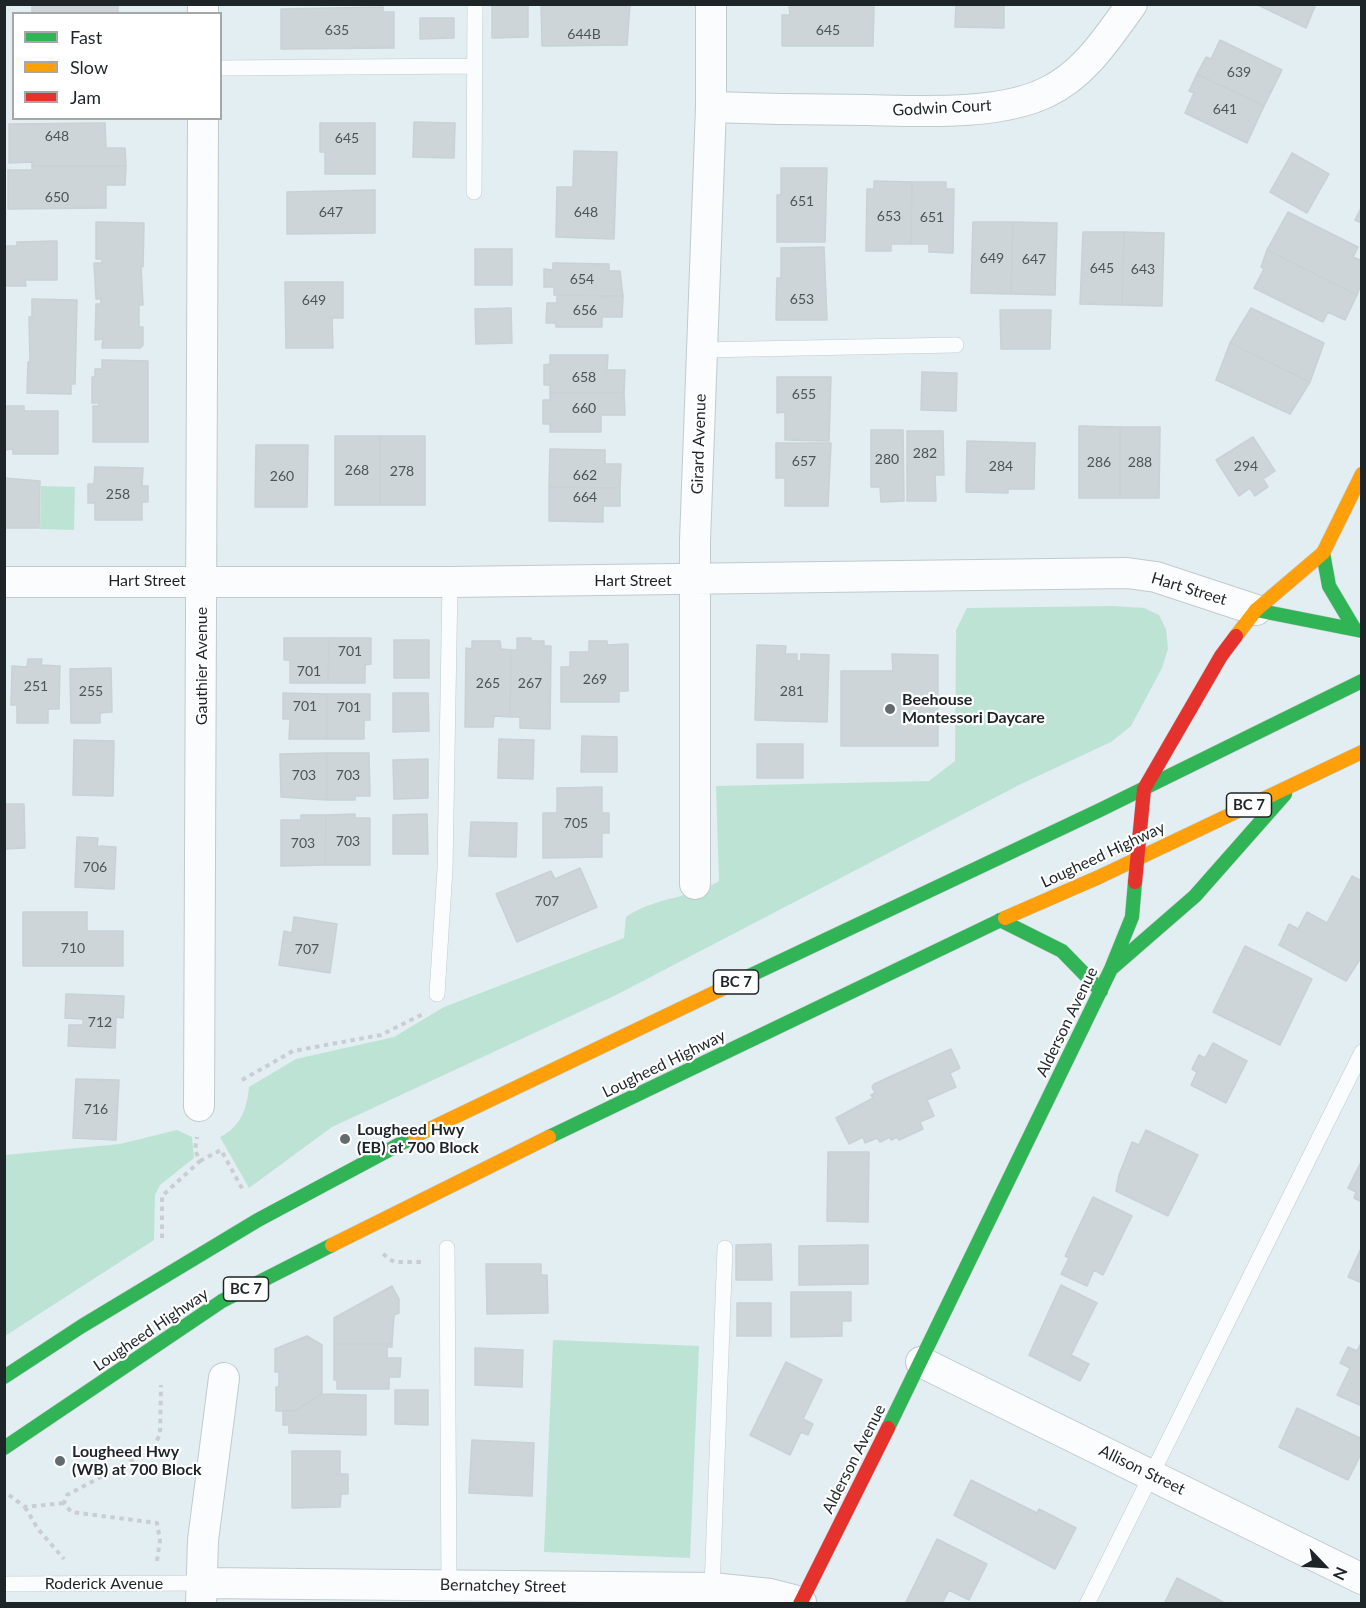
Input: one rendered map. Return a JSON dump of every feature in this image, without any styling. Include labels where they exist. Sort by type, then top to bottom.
[{"type":"main road","name":"Alderson Avenue","points":[[800,1603],[921,1362],[1111,969],[1132,916],[1144,789],[1221,656],[1256,610],[1323,553],[1360,479]]},
{"type":"main road","points":[[1323,553],[1329,586],[1358,630]]},
{"type":"main road","points":[[1256,610],[1358,630]]},
{"type":"main road","name":"BC 7","points":[[4,1377],[82,1326],[258,1220],[438,1124],[1144,789],[1362,681]]},
{"type":"main road","name":"Lougheed Highway","points":[[4,1448],[222,1302],[397,1211],[1000,920],[1137,859],[1362,752]]},
{"type":"main road","points":[[1111,969],[1195,896],[1296,782]]},
{"type":"main road","points":[[1000,920],[1062,951],[1101,991]]},
{"type":"street","name":"Girard Avenue","points":[[695,884],[695,580],[711,106],[711,4]]},
{"type":"street","name":"Godwin Court","points":[[711,106],[929,111],[1005,104],[1046,93],[1070,77],[1097,53],[1132,4]]},
{"type":"street","name":"Gauthier Avenue","points":[[199,1106],[203,120]]},
{"type":"street","name":"Hart Street","points":[[4,582],[450,582],[1127,573],[1156,577],[1256,610]]},
{"type":"street","name":"Allison Street","points":[[921,1362],[1362,1579]]},
{"type":"street","points":[[202,1593],[203,1540],[224,1378]]},
{"type":"street","name":"Bernatchey Street","points":[[202,1593],[449,1585],[498,1594],[712,1588],[770,1594],[800,1603]]},
{"type":"lane","points":[[474,4],[474,192]]},
{"type":"lane","points":[[222,68],[474,66]]},
{"type":"lane","points":[[702,350],[956,345]]},
{"type":"lane","points":[[437,994],[445,869],[450,582]]},
{"type":"lane","points":[[1087,1604],[1362,1052]]},
{"type":"lane","points":[[712,1588],[725,1248]]},
{"type":"lane","points":[[447,1255],[449,1585]]},
{"type":"lane","name":"Roderick Avenue","points":[[4,1584],[202,1593]]},
{"type":"path","points":[[242,1080],[293,1051],[381,1035],[429,1011],[437,994]]},
{"type":"path","points":[[199,1106],[195,1150],[200,1161]]},
{"type":"path","points":[[162,1240],[162,1196],[200,1161],[221,1150],[248,1198]]},
{"type":"path","points":[[377,1250],[394,1262],[447,1255]]},
{"type":"path","points":[[63,1503],[67,1495],[153,1449],[160,1434],[161,1384]]},
{"type":"path","points":[[9,1494],[25,1507],[38,1529],[64,1560],[66,1566]]},
{"type":"path","points":[[25,1507],[63,1503]]},
{"type":"path","points":[[63,1503],[71,1512],[157,1523],[160,1540],[157,1564]]},
{"type":"green space","points":[[41,486],[75,487],[74,530],[40,529]]},
{"type":"green space","points":[[1113,606],[1144,608],[1159,615],[1166,629],[1168,649],[1162,668],[1131,726],[1111,742],[1021,784],[616,995],[332,1127],[249,1188],[220,1137],[233,1128],[242,1116],[249,1087],[296,1059],[394,1037],[444,1007],[624,938],[626,917],[637,910],[708,887],[719,881],[716,786],[929,781],[955,761],[956,630],[967,608]]},
{"type":"green space","points":[[177,1130],[192,1137],[194,1158],[160,1185],[155,1195],[154,1240],[5,1336],[5,1155],[120,1144]]},
{"type":"green space","points":[[553,1340],[699,1346],[690,1558],[544,1552]]},
{"type":"building","points":[[32,4],[118,4],[118,12],[32,12]]},
{"type":"building","points":[[492,4],[528,4],[528,37],[492,38]]},
{"type":"building","points":[[541,4],[630,4],[627,45],[542,46]]},
{"type":"building","points":[[956,4],[1004,4],[1004,28],[955,27]]},
{"type":"building","points":[[1256,4],[1316,4],[1306,28]]},
{"type":"building","points":[[789,5],[874,5],[873,46],[782,46],[782,15],[790,15]]},
{"type":"building","points":[[383,7],[383,12],[394,12],[394,48],[281,49],[281,9]]},
{"type":"building","points":[[420,18],[454,18],[454,38],[420,39]]},
{"type":"building","points":[[1220,40],[1282,70],[1264,106],[1197,74],[1206,57],[1211,59]]},
{"type":"building","points":[[1197,74],[1264,106],[1247,143],[1185,113],[1194,93],[1189,91]]},
{"type":"building","points":[[414,122],[455,123],[454,158],[413,157]]},
{"type":"building","points":[[105,123],[106,148],[125,148],[126,166],[32,166],[32,162],[9,163],[9,124]]},
{"type":"building","points":[[320,123],[375,123],[375,174],[325,174],[325,152],[320,152]]},
{"type":"building","points":[[574,151],[617,152],[614,239],[556,237],[557,187],[573,187]]},
{"type":"building","points":[[1292,153],[1329,174],[1307,213],[1270,192]]},
{"type":"building","points":[[32,166],[126,166],[125,185],[106,185],[106,208],[8,209],[8,170],[32,170]]},
{"type":"building","points":[[781,168],[827,168],[825,242],[777,242],[777,195],[781,195]]},
{"type":"building","points":[[874,181],[912,182],[911,244],[891,244],[891,251],[866,251],[867,189],[874,189]]},
{"type":"building","points":[[912,182],[946,182],[946,189],[954,189],[953,253],[929,252],[929,244],[911,244]]},
{"type":"building","points":[[375,190],[375,233],[287,234],[287,192]]},
{"type":"building","points":[[1362,206],[1362,223],[1355,220]]},
{"type":"building","points":[[1288,212],[1358,247],[1353,257],[1362,261],[1362,281],[1357,295],[1267,250]]},
{"type":"building","points":[[96,222],[144,223],[143,267],[141,266],[143,305],[139,305],[139,327],[143,327],[143,345],[140,348],[102,348],[103,339],[95,340],[96,304],[101,304],[101,299],[96,299],[94,263],[102,263],[102,259],[96,259]]},
{"type":"building","points":[[973,222],[1013,222],[1011,294],[971,293]]},
{"type":"building","points":[[1013,222],[1057,223],[1055,295],[1011,294]]},
{"type":"building","points":[[1083,232],[1124,232],[1122,305],[1080,304]]},
{"type":"building","points":[[1124,232],[1164,233],[1162,306],[1122,305]]},
{"type":"building","points":[[57,241],[57,280],[25,280],[26,286],[4,286],[4,246],[17,246],[17,242]]},
{"type":"building","points":[[824,247],[827,320],[776,320],[777,278],[781,278],[781,248]]},
{"type":"building","points":[[475,249],[512,249],[512,285],[475,285]]},
{"type":"building","points":[[1267,250],[1357,295],[1345,320],[1328,312],[1323,322],[1254,288],[1264,269],[1261,267]]},
{"type":"building","points":[[553,263],[609,264],[609,271],[620,271],[623,296],[554,295],[554,287],[544,287],[544,269],[553,270]]},
{"type":"building","points":[[285,282],[343,282],[343,318],[332,318],[333,348],[286,348]]},
{"type":"building","points":[[557,295],[623,296],[622,317],[602,317],[602,327],[556,327],[556,323],[546,323],[547,303],[557,303]]},
{"type":"building","points":[[32,299],[77,300],[75,384],[71,384],[71,394],[27,393],[28,362],[30,362],[29,317],[32,317]]},
{"type":"building","points":[[511,308],[512,343],[476,344],[475,309]]},
{"type":"building","points":[[1251,308],[1324,343],[1310,382],[1230,343]]},
{"type":"building","points":[[1000,310],[1051,310],[1050,349],[1001,349]]},
{"type":"building","points":[[1230,343],[1310,382],[1290,414],[1216,380]]},
{"type":"building","points":[[550,355],[608,355],[607,370],[625,370],[624,393],[550,393],[550,385],[544,385],[544,365],[550,364]]},
{"type":"building","points":[[102,360],[148,361],[148,442],[93,442],[93,406],[99,406],[99,403],[92,403],[92,377],[95,377],[95,369],[102,369]]},
{"type":"building","points":[[922,372],[957,373],[956,411],[921,410]]},
{"type":"building","points":[[777,377],[831,377],[829,441],[785,440],[785,412],[777,413]]},
{"type":"building","points":[[550,393],[624,393],[625,415],[601,415],[601,432],[550,432],[550,424],[543,424],[543,400],[550,400]]},
{"type":"building","points":[[4,406],[24,406],[24,411],[58,411],[58,454],[13,454],[13,449],[4,450]]},
{"type":"building","points":[[1079,426],[1120,427],[1120,498],[1079,498]]},
{"type":"building","points":[[1120,427],[1160,427],[1159,498],[1120,498]]},
{"type":"building","points":[[871,430],[903,430],[904,501],[881,502],[880,487],[871,487]]},
{"type":"building","points":[[907,431],[943,431],[944,475],[935,475],[936,501],[907,501]]},
{"type":"building","points":[[335,436],[380,436],[380,505],[335,505]]},
{"type":"building","points":[[380,436],[425,436],[425,505],[380,505]]},
{"type":"building","points":[[1253,437],[1275,471],[1263,479],[1268,487],[1255,496],[1250,488],[1239,496],[1216,460]]},
{"type":"building","points":[[967,441],[1035,443],[1034,489],[1008,489],[1008,493],[966,492]]},
{"type":"building","points":[[776,443],[831,443],[828,506],[785,506],[785,478],[776,478]]},
{"type":"building","points":[[256,445],[308,445],[307,507],[255,507]]},
{"type":"building","points":[[550,449],[605,450],[605,464],[621,464],[620,488],[549,487]]},
{"type":"building","points":[[95,467],[143,468],[142,486],[148,486],[148,502],[142,502],[142,520],[95,520],[95,503],[88,503],[88,484],[94,484]]},
{"type":"building","points":[[4,478],[40,481],[39,528],[4,528]]},
{"type":"building","points":[[549,487],[620,488],[620,506],[603,506],[603,522],[549,521]]},
{"type":"building","points":[[284,638],[329,638],[328,683],[290,683],[290,660],[284,660]]},
{"type":"building","points":[[329,638],[371,638],[371,664],[365,665],[365,683],[328,683]]},
{"type":"building","points":[[517,638],[544,641],[544,646],[551,646],[550,729],[520,728],[520,717],[510,717],[511,650],[517,650]]},
{"type":"building","points":[[394,640],[429,640],[429,678],[394,678]]},
{"type":"building","points":[[472,641],[500,641],[501,649],[511,650],[510,717],[494,716],[493,727],[465,727],[466,648],[472,649]]},
{"type":"building","points":[[589,641],[607,641],[607,645],[628,644],[628,691],[619,691],[619,702],[561,702],[561,667],[570,667],[570,652],[589,652]]},
{"type":"building","points":[[757,645],[786,646],[785,654],[797,654],[797,661],[801,661],[801,654],[829,655],[827,722],[755,720]]},
{"type":"building","name":"Beehouse Montessori Daycare","points":[[892,654],[938,655],[938,746],[841,746],[841,671],[893,671]]},
{"type":"building","points":[[28,659],[42,659],[41,665],[60,666],[59,709],[48,709],[48,723],[17,723],[17,705],[11,705],[12,666],[27,667]]},
{"type":"building","points":[[111,668],[112,712],[100,713],[100,723],[71,723],[70,669]]},
{"type":"building","points":[[283,693],[327,694],[327,739],[289,739],[290,719],[283,719]]},
{"type":"building","points":[[393,693],[428,693],[429,731],[393,732]]},
{"type":"building","points":[[327,694],[370,694],[370,720],[364,720],[364,739],[327,739]]},
{"type":"building","points":[[582,736],[617,737],[617,772],[581,772]]},
{"type":"building","points":[[499,739],[534,740],[533,779],[498,778]]},
{"type":"building","points":[[74,740],[114,741],[113,796],[73,795]]},
{"type":"building","points":[[757,744],[803,744],[803,778],[757,778]]},
{"type":"building","points":[[327,753],[327,800],[281,797],[280,754]]},
{"type":"building","points":[[327,753],[369,753],[370,796],[355,796],[355,800],[327,800]]},
{"type":"building","points":[[428,759],[428,798],[394,799],[393,760]]},
{"type":"building","points":[[602,787],[602,813],[609,813],[609,833],[602,833],[602,857],[543,858],[543,813],[557,813],[557,788]]},
{"type":"building","points":[[4,804],[24,804],[25,848],[4,849]]},
{"type":"building","points":[[355,814],[355,818],[370,818],[370,865],[325,865],[326,815]]},
{"type":"building","points":[[427,814],[428,854],[393,854],[393,815]]},
{"type":"building","points":[[301,815],[326,815],[325,865],[281,866],[281,820],[301,820]]},
{"type":"building","points":[[471,822],[517,823],[516,857],[469,856]]},
{"type":"building","points":[[77,837],[98,838],[97,846],[116,847],[114,889],[75,887]]},
{"type":"building","points":[[580,868],[597,907],[517,942],[496,894],[551,871],[555,879]]},
{"type":"building","points":[[1352,876],[1362,881],[1362,956],[1346,981],[1279,945],[1289,924],[1298,929],[1307,912],[1327,923]]},
{"type":"building","points":[[23,912],[87,912],[87,931],[123,931],[123,966],[23,966]]},
{"type":"building","points":[[294,917],[337,924],[330,973],[279,965],[284,931],[292,933]]},
{"type":"building","points":[[1245,946],[1312,979],[1280,1045],[1213,1012]]},
{"type":"building","points":[[66,994],[124,996],[123,1018],[116,1017],[115,1048],[68,1046],[69,1025],[83,1025],[83,1019],[65,1018]]},
{"type":"building","points":[[1213,1043],[1247,1061],[1226,1103],[1191,1085],[1197,1072],[1192,1069],[1199,1055],[1205,1058]]},
{"type":"building","points":[[951,1049],[960,1068],[950,1073],[956,1087],[927,1100],[934,1116],[920,1122],[923,1129],[899,1140],[897,1137],[891,1140],[890,1137],[880,1142],[877,1138],[865,1143],[863,1137],[849,1144],[836,1118],[873,1098],[871,1095],[875,1093],[872,1087],[874,1084]]},
{"type":"building","points":[[76,1079],[119,1080],[116,1140],[73,1138]]},
{"type":"building","points":[[1146,1130],[1198,1155],[1168,1216],[1116,1191],[1119,1175],[1132,1142],[1139,1145]]},
{"type":"building","points":[[828,1152],[869,1152],[868,1222],[827,1221]]},
{"type":"building","points":[[1362,1160],[1362,1202],[1354,1198],[1356,1192],[1348,1188]]},
{"type":"building","points":[[1093,1197],[1132,1216],[1103,1275],[1094,1270],[1087,1286],[1061,1274],[1069,1258],[1065,1256]]},
{"type":"building","points":[[771,1244],[772,1280],[736,1280],[736,1245]]},
{"type":"building","points":[[868,1245],[868,1284],[799,1285],[799,1246]]},
{"type":"building","points":[[1362,1246],[1362,1283],[1348,1277]]},
{"type":"building","points":[[486,1264],[541,1264],[541,1275],[547,1275],[548,1313],[487,1314]]},
{"type":"building","points":[[1061,1285],[1097,1303],[1071,1355],[1089,1364],[1080,1381],[1029,1355]]},
{"type":"building","points":[[392,1286],[399,1299],[399,1313],[394,1315],[392,1344],[334,1344],[334,1318]]},
{"type":"building","points":[[791,1292],[851,1292],[851,1321],[842,1321],[842,1336],[791,1337]]},
{"type":"building","points":[[737,1303],[771,1303],[771,1336],[737,1336]]},
{"type":"building","points":[[307,1336],[322,1345],[322,1394],[294,1411],[276,1411],[276,1387],[279,1387],[279,1372],[275,1372],[275,1349]]},
{"type":"building","points":[[1362,1341],[1362,1406],[1337,1395],[1350,1368],[1340,1363],[1348,1347],[1357,1351]]},
{"type":"building","points":[[334,1344],[392,1344],[392,1347],[387,1347],[387,1358],[401,1358],[400,1377],[389,1377],[389,1389],[337,1389],[337,1380],[334,1380]]},
{"type":"building","points":[[475,1348],[523,1350],[522,1387],[475,1385]]},
{"type":"building","points":[[786,1362],[822,1380],[803,1419],[813,1424],[808,1435],[801,1432],[790,1455],[750,1435]]},
{"type":"building","points":[[395,1390],[428,1390],[428,1425],[395,1424]]},
{"type":"building","points":[[322,1394],[366,1395],[366,1435],[289,1433],[289,1425],[283,1425],[283,1410],[294,1411]]},
{"type":"building","points":[[1297,1408],[1362,1439],[1362,1452],[1348,1480],[1279,1447]]},
{"type":"building","points":[[472,1440],[534,1443],[532,1496],[469,1493]]},
{"type":"building","points":[[292,1451],[340,1451],[340,1474],[348,1474],[348,1494],[341,1494],[340,1507],[292,1508]]},
{"type":"building","points":[[971,1480],[1037,1513],[1039,1509],[1076,1528],[1055,1569],[954,1515]]},
{"type":"building","points":[[937,1539],[987,1564],[969,1600],[949,1590],[942,1604],[909,1604],[906,1602]]},
{"type":"building","points":[[1177,1578],[1227,1604],[1164,1604]]},
{"type":"traffic: fast","points":[[1323,553],[1329,586],[1354,628]]},
{"type":"traffic: fast","points":[[1256,610],[1362,631]]},
{"type":"traffic: fast","points":[[747,977],[1100,810],[1362,681]]},
{"type":"traffic: fast","points":[[1111,969],[1195,896],[1285,794]]},
{"type":"traffic: fast","points":[[888,1428],[1111,969],[1132,917],[1135,882]]},
{"type":"traffic: fast","points":[[549,1137],[1005,918]]},
{"type":"traffic: fast","points":[[1000,920],[1062,951],[1101,991]]},
{"type":"traffic: fast","points":[[4,1377],[82,1326],[258,1220],[415,1136]]},
{"type":"traffic: fast","points":[[4,1448],[222,1301],[332,1245]]},
{"type":"traffic: slow","points":[[1236,636],[1256,610],[1323,553],[1362,474]]},
{"type":"traffic: slow","points":[[1005,918],[1099,877],[1362,752]]},
{"type":"traffic: slow","points":[[415,1136],[747,977]]},
{"type":"traffic: slow","points":[[332,1245],[549,1137]]},
{"type":"traffic: jam","points":[[1135,882],[1144,789],[1221,656],[1236,636]]},
{"type":"traffic: jam","points":[[800,1604],[888,1428]]},
{"type":"place","name":"Beehouse Montessori Daycare","points":[[890,709]]},
{"type":"place","name":"Lougheed Hwy (EB) at 700 Block","points":[[345,1139]]},
{"type":"place","name":"Lougheed Hwy (WB) at 700 Block","points":[[60,1461]]}]
